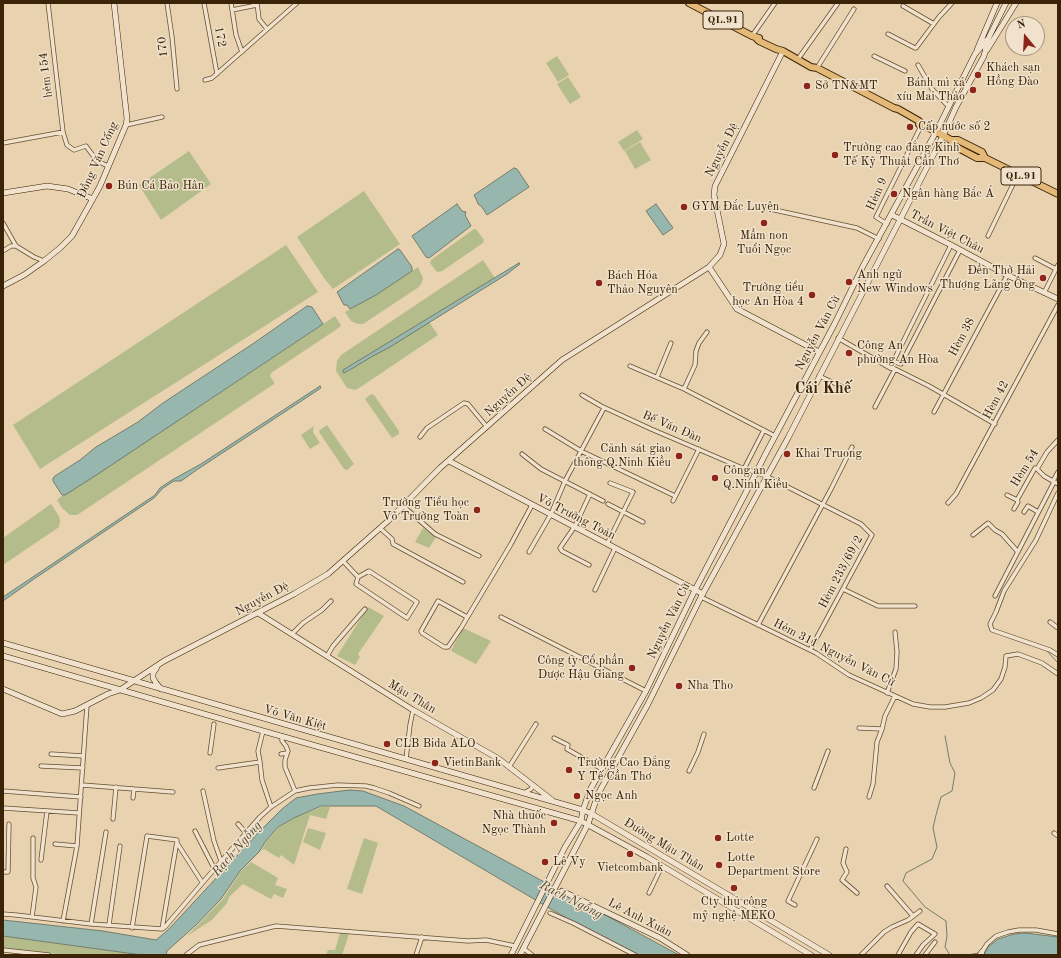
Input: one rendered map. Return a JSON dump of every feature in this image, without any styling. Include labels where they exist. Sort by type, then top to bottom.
[{"type":"highway","name":"QL.91","points":[[689,3],[754,37],[758,41],[776,50],[782,50],[800,61],[815,67],[894,108],[896,112],[951,140],[954,145],[977,158],[985,158],[1058,194]]},
{"type":"main road","name":"Đồng Văn Cống","points":[[3,286],[24,275],[44,261],[72,236],[93,199],[126,125],[127,119],[114,3]]},
{"type":"main road","points":[[975,54],[997,3]]},
{"type":"main road","name":"Nguyễn Văn Cừ","points":[[520,955],[588,824],[598,794],[648,704],[702,595],[819,376],[943,136],[956,107],[984,56],[988,39],[1006,3]]},
{"type":"main road","points":[[984,56],[1016,3]]},
{"type":"main road","name":"Nguyễn Văn Cừ","points":[[581,821],[590,790],[646,691],[695,590],[820,352],[863,266],[936,132],[975,54],[988,39]]},
{"type":"main road","name":"Nguyễn Đệ","points":[[3,689],[62,714],[75,711],[108,694],[120,690],[164,661],[294,594],[328,574],[380,528],[440,468],[562,360],[709,267],[720,255],[724,244],[714,195],[715,186],[782,50]]},
{"type":"main road","points":[[3,193],[47,186],[68,189],[93,199]]},
{"type":"main road","name":"Trần Việt Châu","points":[[892,215],[1058,299]]},
{"type":"main road","points":[[709,267],[737,309],[820,352]]},
{"type":"main road","name":"Võ Trường Toản","points":[[449,461],[702,595]]},
{"type":"main road","name":"Mậu Thân","points":[[258,613],[413,710],[499,760],[554,802]]},
{"type":"main road","name":"Võ Văn Kiệt","points":[[3,643],[583,810]]},
{"type":"main road","name":"Võ Văn Kiệt","points":[[3,656],[588,824]]},
{"type":"main road","points":[[162,689],[152,678],[153,673],[164,661]]},
{"type":"main road","name":"Đường Mậu Thân","points":[[583,810],[829,955]]},
{"type":"main road","points":[[511,955],[565,848],[581,821]]},
{"type":"main road","name":"Đường Mậu Thân","points":[[588,824],[688,881],[808,954]]},
{"type":"main road","points":[[688,881],[692,874]]},
{"type":"main road","name":"Lê Anh Xuân","points":[[562,891],[660,938],[687,955]]},
{"type":"street","name":"hẻm 154","points":[[48,3],[63,132],[67,145],[74,150],[86,146],[97,161],[108,166]]},
{"type":"street","name":"170","points":[[167,3],[177,89]]},
{"type":"street","name":"172","points":[[204,3],[217,74]]},
{"type":"street","points":[[231,3],[236,35],[242,52]]},
{"type":"street","points":[[205,80],[212,78],[217,74],[297,3]]},
{"type":"street","points":[[754,37],[775,3]]},
{"type":"street","points":[[799,59],[838,3]]},
{"type":"street","points":[[888,34],[915,48],[952,3]]},
{"type":"street","points":[[232,10],[257,4],[259,18],[268,29]]},
{"type":"street","points":[[903,6],[934,24]]},
{"type":"street","points":[[815,67],[854,9]]},
{"type":"street","points":[[874,56],[905,71]]},
{"type":"street","points":[[918,65],[932,89],[948,106]]},
{"type":"street","points":[[126,125],[162,117]]},
{"type":"street","name":"Hẻm 9","points":[[887,224],[876,218],[922,124]]},
{"type":"street","points":[[3,143],[63,132]]},
{"type":"street","points":[[988,236],[1018,174]]},
{"type":"street","points":[[770,209],[857,228],[879,239]]},
{"type":"street","points":[[3,223],[16,246],[44,261]]},
{"type":"street","points":[[890,368],[951,245]]},
{"type":"street","points":[[3,251],[11,246],[16,246]]},
{"type":"street","points":[[893,361],[901,364],[960,250]]},
{"type":"street","points":[[1035,258],[1057,267],[1044,293]]},
{"type":"street","name":"Hèm 38","points":[[934,412],[1008,274]]},
{"type":"street","name":"Hèm 42","points":[[948,503],[956,494],[995,424],[1058,305]]},
{"type":"street","points":[[684,389],[695,364],[696,351],[707,332]]},
{"type":"street","points":[[838,338],[890,368],[895,369],[943,394],[995,424]]},
{"type":"street","points":[[657,377],[671,343]]},
{"type":"street","points":[[630,366],[684,389],[775,436]]},
{"type":"street","points":[[875,407],[895,369]]},
{"type":"street","points":[[819,376],[847,389]]},
{"type":"street","name":"Bế Văn Đàn","points":[[582,395],[604,408],[756,473]]},
{"type":"street","points":[[420,437],[427,428],[464,403],[468,404],[487,427]]},
{"type":"street","points":[[529,552],[551,514],[565,481],[604,408]]},
{"type":"street","points":[[545,429],[581,450],[675,496]]},
{"type":"street","points":[[744,469],[764,430]]},
{"type":"street","name":"Hèm 54","points":[[1007,495],[1017,500],[1035,468],[1037,469],[1047,452],[1058,440]]},
{"type":"street","points":[[758,625],[852,447]]},
{"type":"street","points":[[673,501],[699,449]]},
{"type":"street","points":[[522,454],[541,469],[603,501]]},
{"type":"street","points":[[1037,469],[1058,484]]},
{"type":"street","points":[[995,596],[1058,472]]},
{"type":"street","name":"Hẻm 233/69/2","points":[[756,473],[766,476],[861,524],[872,535],[810,650]]},
{"type":"street","points":[[607,544],[633,492],[610,483]]},
{"type":"street","points":[[1058,493],[1036,540],[1004,591],[990,624],[992,630],[1050,650],[1058,655]]},
{"type":"street","points":[[589,565],[560,550],[590,494]]},
{"type":"street","points":[[1014,509],[1018,502],[1017,500]]},
{"type":"street","points":[[608,504],[643,522]]},
{"type":"street","points":[[467,617],[438,601],[421,631],[425,635],[447,647],[467,617],[511,544],[532,505]]},
{"type":"street","points":[[403,506],[435,534],[479,556]]},
{"type":"street","points":[[1024,512],[1028,506],[1038,512]]},
{"type":"street","points":[[973,534],[988,524],[1002,534],[1018,553],[1025,558]]},
{"type":"street","points":[[380,528],[392,539],[393,544],[463,582]]},
{"type":"street","points":[[595,590],[615,548]]},
{"type":"street","points":[[343,561],[358,577]]},
{"type":"street","points":[[368,571],[417,602],[407,618],[356,584],[358,577],[368,571]]},
{"type":"street","points":[[843,589],[878,606],[915,606]]},
{"type":"street","name":"Hẻm 311 Nguyễn Văn Cừ","points":[[702,595],[758,625],[810,650],[849,675],[913,704],[930,708],[969,703],[981,698],[993,690],[1001,679],[1005,667],[1006,656],[1021,654],[1042,663],[1058,674]]},
{"type":"street","points":[[292,634],[303,623],[322,610],[331,600]]},
{"type":"street","points":[[327,656],[333,646],[365,609]]},
{"type":"street","points":[[501,617],[646,691]]},
{"type":"street","points":[[1050,622],[1058,628]]},
{"type":"street","points":[[887,693],[896,670],[897,652],[895,632]]},
{"type":"street","points":[[869,797],[873,784],[877,742],[882,730],[885,716],[896,696]]},
{"type":"street","points":[[63,921],[77,846],[87,705]]},
{"type":"street","points":[[406,759],[413,710]]},
{"type":"street","points":[[210,753],[214,724]]},
{"type":"street","points":[[509,767],[536,724]]},
{"type":"street","points":[[859,728],[882,730]]},
{"type":"street","points":[[263,731],[258,751],[262,780],[271,807]]},
{"type":"street","points":[[689,771],[698,752],[704,734]]},
{"type":"street","points":[[282,736],[282,741],[286,746],[287,753],[285,767],[295,792]]},
{"type":"street","points":[[554,738],[568,745],[567,749],[602,768]]},
{"type":"street","points":[[814,788],[828,751]]},
{"type":"street","points":[[281,754],[287,753]]},
{"type":"street","points":[[51,754],[84,756]]},
{"type":"street","points":[[218,768],[260,762]]},
{"type":"street","points":[[41,766],[83,768]]},
{"type":"street","points":[[82,785],[173,792]]},
{"type":"street","points":[[3,914],[132,928],[162,929],[166,927],[202,882],[246,832],[271,807],[295,792],[309,788],[338,785],[366,786],[419,806]]},
{"type":"street","points":[[523,793],[531,789],[533,785]]},
{"type":"street","points":[[113,819],[116,787]]},
{"type":"street","points":[[133,798],[134,789]]},
{"type":"street","points":[[3,791],[81,797]]},
{"type":"street","points":[[203,791],[214,841],[221,861]]},
{"type":"street","points":[[3,808],[79,813]]},
{"type":"street","points":[[40,860],[47,811]]},
{"type":"street","points":[[3,872],[8,872],[9,824]]},
{"type":"street","points":[[238,824],[246,832]]},
{"type":"street","points":[[195,831],[214,868]]},
{"type":"street","points":[[91,924],[106,832]]},
{"type":"street","points":[[1054,833],[1058,836]]},
{"type":"street","points":[[132,928],[147,836],[177,840],[177,843],[202,882]]},
{"type":"street","points":[[32,917],[36,887],[33,878],[33,838]]},
{"type":"street","points":[[795,905],[788,901],[817,839]]},
{"type":"street","points":[[162,929],[177,843]]},
{"type":"street","points":[[54,844],[77,846]]},
{"type":"street","points":[[109,925],[120,846]]},
{"type":"street","points":[[846,849],[843,863],[847,872],[842,880],[857,893]]},
{"type":"street","points":[[649,893],[662,866]]},
{"type":"street","points":[[887,886],[913,916]]},
{"type":"street","points":[[861,955],[884,932],[908,920],[920,911]]},
{"type":"street","points":[[550,913],[636,955]]},
{"type":"street","points":[[898,955],[911,932],[918,924],[935,933],[935,935],[923,945],[916,955]]},
{"type":"street","points":[[186,955],[198,945],[276,926],[468,941],[486,940],[515,946]]},
{"type":"street","points":[[981,954],[987,944],[996,936],[1008,932],[1019,930],[1036,930],[1058,934]]},
{"type":"street","points":[[416,955],[422,937]]},
{"type":"street","points":[[925,955],[935,942]]},
{"type":"street","points":[[524,947],[532,955]]},
{"type":"street","points":[[3,950],[49,955]]},
{"type":"green space","points":[[557,56],[569,75],[558,82],[546,63]]},
{"type":"green space","points":[[568,77],[581,97],[570,104],[557,84]]},
{"type":"green space","points":[[637,130],[643,139],[624,151],[618,142]]},
{"type":"green space","points":[[640,142],[651,160],[635,169],[625,151]]},
{"type":"green space","points":[[189,151],[211,184],[161,220],[139,185]]},
{"type":"green space","points":[[364,191],[400,244],[333,289],[297,237]]},
{"type":"green space","points":[[476,229],[484,240],[483,243],[442,271],[436,271],[430,263],[431,260]]},
{"type":"green space","points":[[286,245],[318,292],[40,469],[13,425]]},
{"type":"green space","points":[[483,260],[495,278],[343,370],[347,372],[429,322],[438,335],[359,388],[355,390],[347,388],[336,371],[337,361],[341,355]]},
{"type":"green space","points":[[418,267],[423,278],[419,287],[363,324],[358,324],[351,321],[345,312],[376,295]]},
{"type":"green space","points":[[335,316],[341,325],[340,327],[271,373],[270,376],[274,384],[77,515],[70,515],[62,508],[57,500],[63,495]]},
{"type":"green space","points":[[371,394],[374,395],[399,431],[399,434],[392,438],[365,399]]},
{"type":"green space","points":[[327,425],[354,464],[347,470],[344,469],[319,432]]},
{"type":"green space","points":[[314,426],[313,432],[320,443],[310,449],[301,435]]},
{"type":"green space","points":[[51,504],[59,516],[59,527],[3,565],[3,538]]},
{"type":"green space","points":[[423,528],[436,537],[429,548],[415,542]]},
{"type":"green space","points":[[368,607],[384,616],[358,654],[360,657],[355,665],[337,656]]},
{"type":"green space","points":[[463,628],[491,641],[476,664],[451,651]]},
{"type":"green space","points":[[321,807],[330,807],[326,819],[310,815],[294,865],[281,855],[279,858],[264,849],[261,851],[266,842],[279,827],[295,818]]},
{"type":"green space","points":[[308,828],[326,833],[320,850],[303,842]]},
{"type":"green space","points":[[364,838],[378,843],[362,894],[347,889]]},
{"type":"green space","points":[[251,862],[278,878],[275,885],[287,889],[283,898],[274,894],[271,899],[243,884],[229,897],[227,903],[212,920],[187,936],[223,899],[241,871]]},
{"type":"green space","points":[[340,933],[349,934],[342,955],[326,955],[328,950],[335,950]]},
{"type":"green space","points":[[3,936],[142,955],[66,955],[3,948]]},
{"type":"water","points":[[514,168],[517,169],[529,187],[487,215],[478,204],[474,195]]},
{"type":"water","points":[[457,204],[462,211],[466,212],[465,215],[471,226],[429,258],[426,257],[412,236]]},
{"type":"water","points":[[656,204],[673,228],[663,235],[646,211]]},
{"type":"water","points":[[398,249],[412,267],[412,271],[376,295],[350,309],[347,305],[344,305],[337,292]]},
{"type":"water","points":[[519,263],[520,264],[507,274],[390,347],[344,373],[343,372],[343,370]]},
{"type":"water","points":[[307,306],[312,307],[323,324],[98,474],[65,495],[62,495],[53,481],[55,476],[80,460],[96,447],[138,422],[163,403]]},
{"type":"water","points":[[320,386],[321,388],[181,481],[174,481],[163,488],[154,498],[3,601],[3,597],[155,495],[160,488],[201,464]]},
{"type":"water","name":"Rạch Ngỗng","points":[[350,790],[363,791],[404,806],[679,955],[637,955],[561,915],[376,806],[321,806],[278,827],[265,842],[259,852],[240,871],[221,899],[196,925],[167,951],[166,955],[142,955],[3,936],[3,920],[103,931],[156,940],[168,930],[258,833],[282,809],[296,798]]},
{"type":"water","points":[[1025,933],[1058,937],[1058,955],[984,955],[988,947],[998,939],[1014,934]]},
{"type":"waterway","points":[[1010,638],[1030,645]]},
{"type":"waterway","points":[[1046,650],[1058,663]]},
{"type":"waterway","points":[[945,736],[950,763],[955,773],[952,791],[941,797],[936,815],[933,828],[937,847],[932,859],[906,873],[903,881],[925,907],[946,921],[947,936],[945,947],[950,955]]},
{"type":"waterway","points":[[968,955],[978,953]]},
{"type":"place","name":"Khách sạn Hồng Đào","points":[[978,75]]},
{"type":"place","name":"Sở TN&MT","points":[[807,86]]},
{"type":"place","name":"Bánh mì xá xíu Mai Thảo","points":[[973,90]]},
{"type":"place","name":"Cấp nước số 2","points":[[910,127]]},
{"type":"place","name":"Trường cao đẳng Kinh Tế Kỹ Thuật Cần Thơ","points":[[835,155]]},
{"type":"place","name":"Bún Cá Bảo Hân","points":[[109,186]]},
{"type":"place","name":"Ngân hàng Bắc Á","points":[[894,194]]},
{"type":"place","name":"GYM Đắc Luyện","points":[[684,207]]},
{"type":"place","name":"Mầm non Tuổi Ngọc","points":[[764,223]]},
{"type":"place","name":"Đền Thờ Hải Thượng Lãng Ông","points":[[1043,278]]},
{"type":"place","name":"Anh ngữ New Windows","points":[[849,282]]},
{"type":"place","name":"Bách Hóa Thảo Nguyên","points":[[599,283]]},
{"type":"place","name":"Trường tiểu học An Hòa 4","points":[[812,295]]},
{"type":"place","name":"Công An phường An Hòa","points":[[849,353]]},
{"type":"place","name":"Khai Truong","points":[[787,454]]},
{"type":"place","name":"Cảnh sát giao thông Q.Ninh Kiều","points":[[679,456]]},
{"type":"place","name":"Công an Q.Ninh Kiều","points":[[715,478]]},
{"type":"place","name":"Trường Tiểu học Võ Trường Toàn","points":[[477,510]]},
{"type":"place","name":"Công ty Cổ phần Dược Hậu Giang","points":[[632,668]]},
{"type":"place","name":"Nha Tho","points":[[679,686]]},
{"type":"place","name":"CLB Bida ALO","points":[[387,744]]},
{"type":"place","name":"VietinBank","points":[[435,763]]},
{"type":"place","name":"Trường Cao Đẳng Y Tế Cần Thơ","points":[[569,770]]},
{"type":"place","name":"Ngọc Anh","points":[[577,796]]},
{"type":"place","name":"Nhà thuốc Ngọc Thành","points":[[554,823]]},
{"type":"place","name":"Lotte","points":[[718,838]]},
{"type":"place","name":"Vietcombank","points":[[630,854]]},
{"type":"place","name":"Lê Vy","points":[[545,862]]},
{"type":"place","name":"Lotte Department Store","points":[[719,865]]},
{"type":"place","name":"Cty thủ công mỹ nghệ MEKO","points":[[734,888]]},
{"type":"district","name":"Cái Khế","points":[[823,389]]}]
